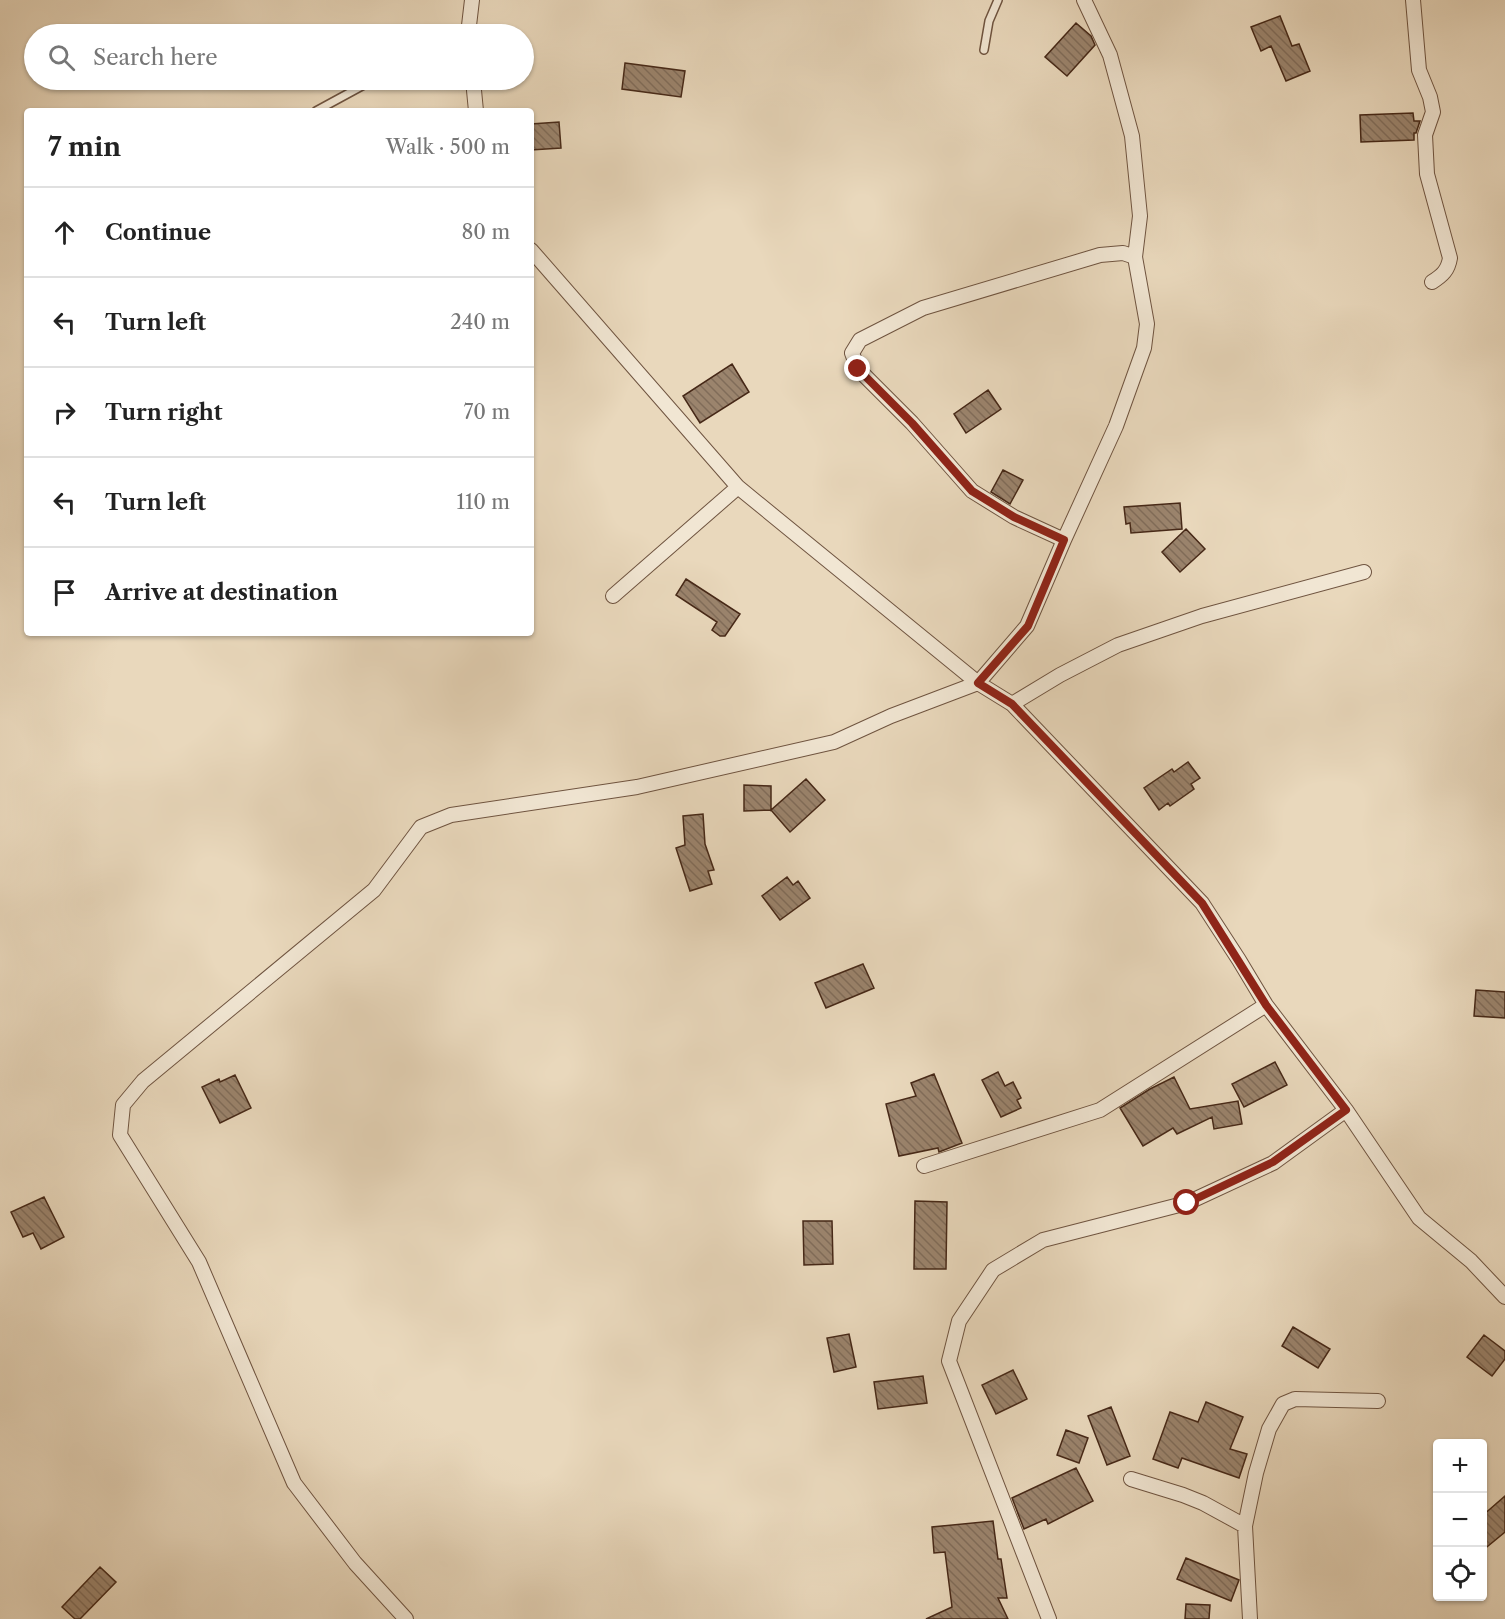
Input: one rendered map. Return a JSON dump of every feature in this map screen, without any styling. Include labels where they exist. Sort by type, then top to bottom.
[{"type":"street","points":[[469,24],[472,0]]},
{"type":"street","points":[[406,1619],[355,1563],[294,1483],[199,1262],[120,1135],[123,1105],[143,1081],[374,890],[421,828],[451,815],[637,787],[834,742],[891,716],[978,683],[1028,626],[1116,426],[1144,348],[1148,324],[1135,257],[1140,216],[1132,136],[1110,55],[1084,0]]},
{"type":"street","points":[[1413,0],[1419,70],[1430,97],[1433,112],[1425,135],[1427,174],[1450,258],[1448,267],[1442,276],[1432,282]]},
{"type":"street","points":[[474,90],[476,108]]},
{"type":"street","points":[[534,253],[738,487],[978,683],[1012,704],[1202,903],[1266,1005],[1346,1110],[1419,1218],[1471,1261],[1505,1297]]},
{"type":"street","points":[[1064,540],[1014,517],[972,491],[912,423],[858,369],[852,353],[860,340],[923,308],[1100,255],[1124,253],[1135,257]]},
{"type":"street","points":[[613,596],[738,487]]},
{"type":"street","points":[[1012,704],[1060,675],[1119,645],[1202,615],[1364,572]]},
{"type":"street","points":[[924,1166],[1100,1110],[1266,1005]]},
{"type":"street","points":[[1048,1619],[949,1361],[959,1322],[993,1270],[1043,1240],[1187,1203],[1273,1162],[1346,1110]]},
{"type":"street","points":[[1250,1619],[1245,1526],[1256,1473],[1269,1429],[1283,1404],[1294,1399],[1378,1401]]},
{"type":"street","points":[[1131,1479],[1203,1503],[1245,1526]]},
{"type":"lane","points":[[984,50],[989,21],[998,0]]},
{"type":"lane","points":[[322,108],[355,90]]},
{"type":"building","points":[[1280,16],[1292,46],[1299,44],[1310,71],[1286,81],[1271,46],[1261,51],[1251,27]]},
{"type":"building","points":[[1076,23],[1091,36],[1095,45],[1067,76],[1045,57]]},
{"type":"building","points":[[625,63],[685,71],[681,97],[622,89]]},
{"type":"building","points":[[1413,113],[1414,121],[1420,121],[1414,133],[1414,140],[1361,142],[1360,115]]},
{"type":"building","points":[[559,122],[561,148],[534,150],[534,124]]},
{"type":"building","points":[[732,364],[749,392],[700,423],[683,396]]},
{"type":"building","points":[[988,390],[1001,409],[966,433],[954,414]]},
{"type":"building","points":[[1003,470],[1023,480],[1010,504],[991,492]]},
{"type":"building","points":[[1180,503],[1182,529],[1131,533],[1130,523],[1126,524],[1124,507]]},
{"type":"building","points":[[1186,529],[1205,549],[1180,572],[1162,552]]},
{"type":"building","points":[[686,579],[740,614],[725,636],[720,636],[712,630],[717,622],[676,595]]},
{"type":"building","points":[[1188,762],[1200,778],[1191,784],[1194,789],[1170,806],[1168,803],[1159,810],[1144,788],[1172,769],[1174,772]]},
{"type":"building","points":[[806,779],[825,800],[790,832],[771,810]]},
{"type":"building","points":[[744,785],[771,786],[771,810],[744,811]]},
{"type":"building","points":[[703,814],[705,844],[714,870],[708,871],[712,884],[690,891],[676,848],[685,845],[683,816]]},
{"type":"building","points":[[787,877],[793,885],[798,881],[810,898],[780,920],[762,896]]},
{"type":"building","points":[[863,964],[874,988],[826,1008],[815,983]]},
{"type":"building","points":[[1476,990],[1505,992],[1505,1018],[1474,1016]]},
{"type":"building","points":[[1275,1062],[1287,1085],[1244,1107],[1232,1084]]},
{"type":"building","points":[[998,1072],[1005,1086],[1013,1082],[1021,1098],[1017,1100],[1021,1108],[1001,1117],[982,1080]]},
{"type":"building","points":[[934,1074],[962,1143],[939,1152],[938,1148],[899,1156],[886,1104],[916,1096],[911,1083]]},
{"type":"building","points":[[235,1075],[251,1108],[220,1123],[202,1087]]},
{"type":"building","points":[[1174,1077],[1190,1109],[1238,1101],[1242,1124],[1214,1129],[1212,1117],[1177,1134],[1173,1128],[1143,1146],[1120,1108]]},
{"type":"building","points":[[44,1197],[64,1237],[41,1249],[33,1233],[23,1237],[11,1212]]},
{"type":"building","points":[[915,1201],[947,1202],[946,1269],[914,1269]]},
{"type":"building","points":[[803,1221],[832,1221],[833,1264],[804,1265]]},
{"type":"building","points":[[1293,1327],[1330,1349],[1318,1368],[1282,1346]]},
{"type":"building","points":[[849,1334],[856,1367],[834,1372],[827,1338]]},
{"type":"building","points":[[1484,1335],[1505,1351],[1505,1359],[1492,1376],[1467,1357]]},
{"type":"building","points":[[1013,1370],[1027,1399],[996,1414],[982,1385]]},
{"type":"building","points":[[923,1376],[927,1403],[878,1409],[874,1382]]},
{"type":"building","points":[[1206,1402],[1243,1417],[1230,1449],[1247,1454],[1239,1478],[1182,1458],[1178,1468],[1153,1459],[1170,1412],[1198,1422]]},
{"type":"building","points":[[1111,1407],[1130,1456],[1107,1465],[1088,1416]]},
{"type":"building","points":[[1066,1430],[1088,1438],[1079,1463],[1057,1455]]},
{"type":"building","points":[[1076,1468],[1093,1501],[1048,1524],[1046,1519],[1024,1529],[1012,1498]]},
{"type":"building","points":[[1505,1496],[1505,1532],[1487,1547],[1487,1512]]},
{"type":"building","points":[[993,1521],[998,1559],[1001,1559],[1007,1598],[998,1598],[1008,1619],[926,1619],[952,1607],[945,1552],[934,1553],[932,1527]]},
{"type":"building","points":[[1186,1558],[1239,1580],[1231,1601],[1177,1579]]},
{"type":"building","points":[[100,1567],[116,1582],[80,1619],[75,1619],[62,1607]]},
{"type":"building","points":[[1186,1604],[1210,1605],[1209,1619],[1185,1619]]},
{"type":"route","points":[[858,369],[912,423],[972,491],[1014,517],[1064,540],[1028,626],[978,683],[1012,704],[1202,903],[1266,1005],[1346,1110],[1273,1162],[1187,1203]]}]
